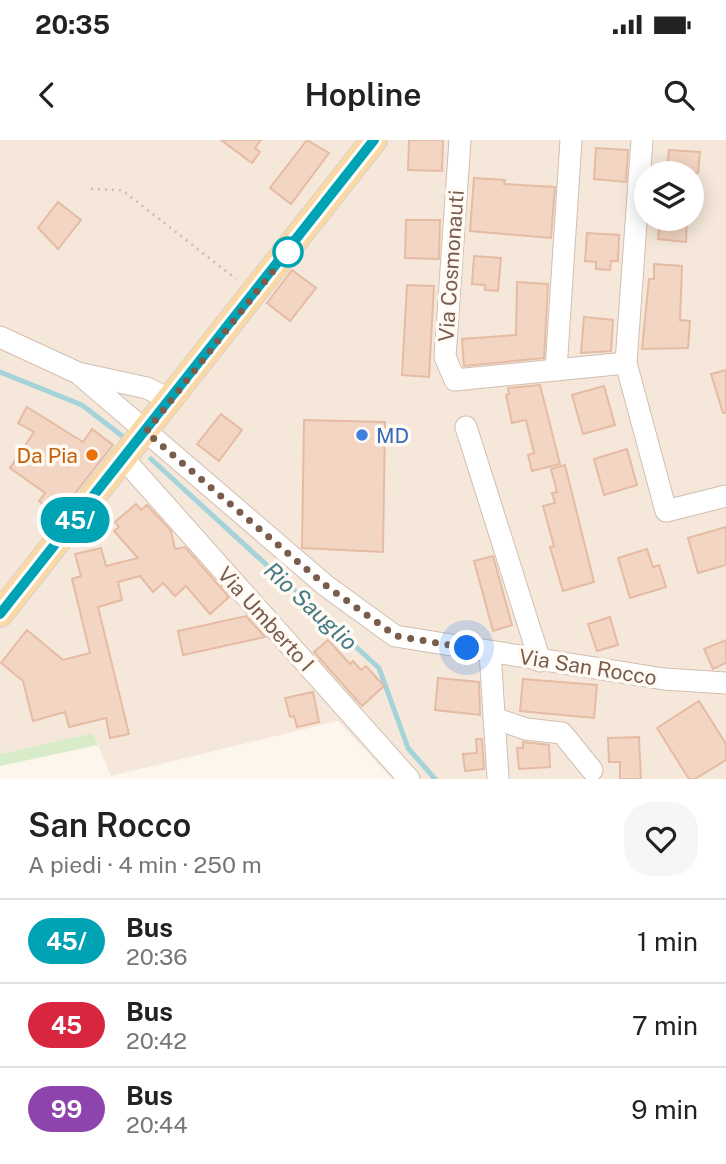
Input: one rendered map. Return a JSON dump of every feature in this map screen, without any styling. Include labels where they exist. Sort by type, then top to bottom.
[{"type":"main road","points":[[0,614],[374,140]]},
{"type":"street","name":"Via Cosmonauti","points":[[460,140],[445,357],[454,380],[626,363]]},
{"type":"street","points":[[556,370],[571,140]]},
{"type":"street","points":[[642,140],[626,363],[666,511],[726,496]]},
{"type":"street","points":[[0,337],[78,373],[147,388],[171,400]]},
{"type":"street","name":"Via San Rocco","points":[[78,373],[325,585],[396,636],[664,679],[726,683]]},
{"type":"street","points":[[466,428],[540,661]]},
{"type":"street","name":"Via Umberto I","points":[[124,459],[409,779]]},
{"type":"street","points":[[490,652],[498,778]]},
{"type":"street","points":[[494,718],[526,729],[562,733],[592,770]]},
{"type":"path","points":[[91,189],[121,190],[255,293]]},
{"type":"shaded area","points":[[0,140],[726,140],[726,779],[392,779],[338,721],[111,776],[93,733],[0,754]]},
{"type":"green space","points":[[93,733],[98,745],[0,766],[0,754]]},
{"type":"building","points":[[221,140],[261,140],[255,148],[260,152],[252,163]]},
{"type":"building","points":[[307,140],[329,153],[291,204],[270,188]]},
{"type":"building","points":[[409,140],[443,140],[442,171],[408,170]]},
{"type":"building","points":[[596,148],[628,150],[626,182],[594,179]]},
{"type":"building","points":[[669,150],[700,152],[699,161],[668,161]]},
{"type":"building","points":[[474,178],[505,180],[504,184],[555,187],[551,238],[470,231]]},
{"type":"building","points":[[58,202],[81,220],[58,249],[38,228]]},
{"type":"building","points":[[406,220],[440,220],[439,259],[405,258]]},
{"type":"building","points":[[659,231],[686,231],[686,242],[658,239]]},
{"type":"building","points":[[587,233],[619,235],[618,261],[611,261],[610,270],[596,269],[596,262],[585,261]]},
{"type":"building","points":[[474,256],[501,258],[498,291],[485,290],[485,285],[472,284]]},
{"type":"building","points":[[654,264],[682,266],[680,320],[690,321],[688,348],[642,349],[649,279],[654,279]]},
{"type":"building","points":[[292,270],[316,288],[290,321],[267,303]]},
{"type":"building","points":[[517,282],[548,284],[544,358],[464,366],[462,339],[516,335]]},
{"type":"building","points":[[407,285],[434,286],[429,377],[402,375]]},
{"type":"building","points":[[584,317],[613,320],[611,351],[581,353]]},
{"type":"building","points":[[726,370],[726,413],[723,413],[711,374]]},
{"type":"building","points":[[540,385],[560,464],[532,471],[528,455],[534,453],[526,420],[512,423],[506,395],[509,394],[508,388]]},
{"type":"building","points":[[604,386],[615,425],[583,434],[572,395]]},
{"type":"building","points":[[27,407],[83,442],[92,429],[113,445],[58,515],[39,501],[45,493],[10,468],[34,432],[18,423]]},
{"type":"building","points":[[221,414],[242,430],[219,461],[197,444]]},
{"type":"building","points":[[304,420],[385,422],[383,552],[302,548]]},
{"type":"building","points":[[627,449],[637,485],[604,495],[594,459]]},
{"type":"building","points":[[565,465],[594,582],[563,591],[550,547],[554,546],[543,506],[555,503],[552,493],[557,492],[551,469]]},
{"type":"building","points":[[136,504],[141,510],[147,505],[171,531],[175,549],[185,547],[229,597],[210,614],[186,586],[175,596],[163,583],[153,592],[140,576],[118,582],[122,600],[98,607],[129,734],[110,738],[106,718],[69,727],[65,712],[33,721],[23,681],[1,663],[27,630],[63,660],[90,653],[72,579],[81,576],[75,554],[101,548],[106,566],[138,558],[114,531],[119,527],[115,522]]},
{"type":"building","points":[[726,527],[726,565],[698,573],[688,538]]},
{"type":"building","points":[[647,549],[653,567],[659,565],[666,587],[630,598],[618,558]]},
{"type":"building","points":[[493,556],[512,625],[493,631],[474,561]]},
{"type":"building","points":[[246,616],[265,637],[183,655],[178,631]]},
{"type":"building","points":[[610,617],[618,645],[597,651],[588,624]]},
{"type":"building","points":[[328,640],[350,664],[353,661],[361,670],[366,666],[384,686],[362,706],[314,652]]},
{"type":"building","points":[[726,640],[726,663],[713,669],[704,649]]},
{"type":"building","points":[[438,678],[479,682],[480,715],[435,710]]},
{"type":"building","points":[[523,679],[597,685],[594,718],[520,711]]},
{"type":"building","points":[[313,692],[319,722],[297,727],[294,716],[290,717],[285,698]]},
{"type":"building","points":[[699,701],[726,744],[726,760],[695,779],[689,779],[657,728]]},
{"type":"building","points":[[639,737],[641,779],[620,779],[620,762],[609,762],[608,738]]},
{"type":"building","points":[[476,739],[482,739],[484,769],[465,771],[463,754],[477,753]]},
{"type":"building","points":[[523,742],[549,745],[550,767],[519,769],[517,748],[523,748]]},
{"type":"waterway","name":"Rio Sauglio","points":[[0,372],[82,405],[126,439]]},
{"type":"waterway","name":"Rio Sauglio","points":[[151,459],[379,668],[408,748],[435,779]]},
{"type":"bus line","name":"45/","points":[[0,614],[374,140]]},
{"type":"place","name":"MD","points":[[362,435]]},
{"type":"place","name":"Da Pia","points":[[92,455]]},
{"type":"route","points":[[288,252],[146,432],[325,585],[396,636],[467,648]]}]
